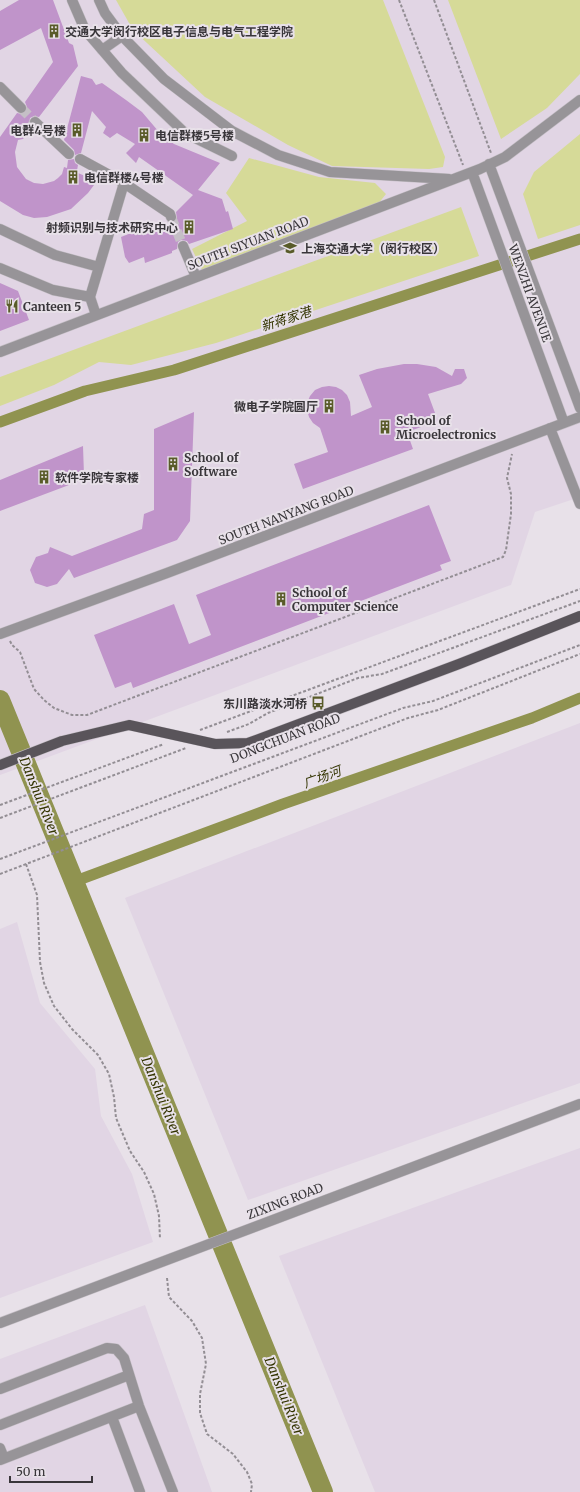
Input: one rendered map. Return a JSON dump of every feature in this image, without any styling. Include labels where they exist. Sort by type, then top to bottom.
[{"type":"main road","name":"DONGCHUAN ROAD","points":[[0,765],[62,741],[129,725],[215,744],[248,743],[459,664],[580,616]]},
{"type":"street","points":[[72,0],[85,30],[122,73],[185,133],[232,156]]},
{"type":"street","points":[[99,0],[122,36],[164,79],[232,131],[278,155],[330,172],[453,179]]},
{"type":"street","points":[[102,50],[122,36]]},
{"type":"street","points":[[0,87],[21,108]]},
{"type":"street","name":"SOUTH SIYUAN ROAD","points":[[0,352],[469,173],[505,157],[580,100]]},
{"type":"street","points":[[36,122],[69,154]]},
{"type":"street","points":[[80,159],[124,183],[170,214],[171,217]]},
{"type":"street","name":"WENZHI AVENUE","points":[[492,163],[532,280],[580,408]]},
{"type":"street","name":"WENZHI AVENUE","points":[[469,173],[498,242],[564,423]]},
{"type":"street","points":[[96,315],[90,297],[124,183]]},
{"type":"street","points":[[0,229],[55,255],[99,267]]},
{"type":"street","points":[[184,246],[196,277]]},
{"type":"street","points":[[0,268],[53,290],[90,297]]},
{"type":"street","name":"SOUTH NANYANG ROAD","points":[[3,633],[167,573],[580,417]]},
{"type":"street","points":[[550,428],[580,504]]},
{"type":"street","name":"ZIXING ROAD","points":[[0,1323],[580,1104]]},
{"type":"street","points":[[0,1389],[107,1348],[116,1349],[124,1358],[139,1406],[173,1492]]},
{"type":"street","points":[[0,1426],[129,1375]]},
{"type":"street","points":[[0,1448],[2,1459],[139,1406]]},
{"type":"street","points":[[112,1416],[140,1492]]},
{"type":"path","points":[[399,0],[469,173]]},
{"type":"path","points":[[434,0],[492,163]]},
{"type":"path","points":[[3,633],[12,645],[20,652],[34,689],[44,700],[54,708],[72,715],[87,715],[503,557],[511,514],[511,494],[507,478],[511,465],[513,442]]},
{"type":"path","points":[[0,805],[580,589]]},
{"type":"path","points":[[227,733],[249,724],[268,713],[358,678],[382,674],[580,601]]},
{"type":"path","name":"DONGCHUAN ROAD","points":[[0,859],[403,708],[434,701],[580,645]]},
{"type":"path","points":[[0,874],[408,718],[438,710],[580,654]]},
{"type":"path","points":[[0,818],[190,746]]},
{"type":"path","points":[[26,864],[38,895],[40,962],[44,983],[54,1006],[72,1030],[98,1055],[109,1074],[114,1096],[116,1118],[130,1151],[144,1172],[154,1194],[159,1216],[160,1239]]},
{"type":"path","points":[[167,1278],[169,1297],[192,1321],[202,1338],[206,1364],[200,1394],[200,1413],[207,1434],[233,1454],[247,1472],[252,1484],[251,1492]]},
{"type":"shaded area","name":"上海交通大学（闵行校区）","points":[[0,0],[580,0],[580,497],[535,512],[511,585],[0,775]]},
{"type":"shaded area","points":[[580,723],[580,1083],[248,1200],[125,898]]},
{"type":"shaded area","points":[[17,922],[40,1003],[95,1069],[101,1116],[132,1174],[153,1242],[0,1298],[0,929]]},
{"type":"shaded area","points":[[580,1148],[580,1492],[375,1492],[279,1256]]},
{"type":"shaded area","points":[[145,1305],[212,1492],[0,1492],[0,1359]]},
{"type":"green space","points":[[116,0],[383,0],[445,157],[443,167],[429,169],[332,166],[288,145],[205,97],[133,30]]},
{"type":"green space","points":[[448,0],[580,0],[580,74],[547,108],[501,139]]},
{"type":"green space","points":[[580,134],[580,225],[538,239],[523,194],[534,172]]},
{"type":"green space","points":[[249,158],[319,177],[375,183],[386,194],[374,209],[204,274],[192,249],[247,221],[226,193]]},
{"type":"green space","points":[[461,207],[479,256],[216,343],[131,365],[99,362],[54,385],[0,406],[0,377]]},
{"type":"building","points":[[19,0],[53,0],[69,43],[73,45],[78,66],[39,117],[34,116],[30,118],[29,123],[32,128],[23,139],[18,140],[15,152],[17,167],[26,179],[34,183],[43,184],[54,181],[58,178],[62,174],[64,167],[67,168],[68,160],[74,159],[75,163],[78,165],[76,176],[78,173],[97,181],[88,193],[71,209],[47,217],[34,218],[23,215],[0,201],[0,137],[17,113],[22,114],[26,112],[27,107],[25,102],[53,62],[41,28],[0,50],[0,11]]},
{"type":"building","points":[[81,76],[92,79],[96,85],[102,83],[126,100],[142,112],[159,132],[174,144],[220,163],[198,190],[222,199],[226,212],[228,211],[233,229],[189,244],[187,241],[181,240],[178,242],[177,249],[172,251],[172,253],[145,263],[144,257],[129,263],[125,257],[121,237],[159,222],[170,230],[171,223],[176,222],[177,219],[176,212],[193,195],[139,157],[136,163],[126,153],[135,144],[117,133],[110,138],[103,133],[106,127],[92,111],[81,153],[75,155],[74,150],[64,140]]},
{"type":"building","name":"Canteen 5","points":[[0,283],[18,291],[29,320],[0,331]]},
{"type":"building","name":"School of Microelectronics","points":[[404,364],[417,364],[436,367],[452,376],[455,369],[464,369],[467,378],[461,384],[428,394],[438,421],[407,432],[413,449],[303,489],[294,464],[328,452],[320,428],[313,423],[309,417],[307,403],[310,396],[315,390],[322,387],[336,387],[347,395],[350,402],[351,416],[372,407],[359,375],[377,369]]},
{"type":"building","name":"School of Software","points":[[194,412],[190,521],[177,540],[74,578],[69,569],[57,584],[47,587],[35,583],[30,570],[36,557],[48,553],[50,547],[72,556],[142,529],[144,514],[154,510],[154,429]]},
{"type":"building","name":"软件学院专家楼","points":[[83,446],[84,475],[77,482],[0,511],[0,480]]},
{"type":"building","name":"School of Computer Science","points":[[429,505],[451,561],[440,565],[442,570],[133,688],[131,682],[115,688],[94,635],[174,604],[189,644],[211,635],[196,595]]},
{"type":"waterway","name":"新蒋家港","points":[[0,422],[85,391],[174,370],[580,239]]},
{"type":"waterway","name":"广场河","points":[[73,882],[283,804],[532,718],[580,698]]},
{"type":"waterway","name":"Danshui River","points":[[0,700],[323,1492]]},
{"type":"tunnel","points":[[21,108],[35,122]]},
{"type":"tunnel","points":[[171,217],[183,246]]},
{"type":"place","name":"交通大学闵行校区电子信息与电气工程学院","points":[[54,31]]},
{"type":"place","name":"电群4号楼","points":[[77,130]]},
{"type":"place","name":"电信群楼5号楼","points":[[144,135]]},
{"type":"place","name":"电信群楼4号楼","points":[[73,177]]},
{"type":"place","name":"射频识别与技术研究中心","points":[[189,227]]},
{"type":"place","name":"上海交通大学（闵行校区）","points":[[290,248]]},
{"type":"place","name":"Canteen 5","points":[[12,306]]},
{"type":"place","name":"微电子学院圆厅","points":[[329,406]]},
{"type":"place","name":"School of Microelectronics","points":[[385,427]]},
{"type":"place","name":"School of Software","points":[[173,464]]},
{"type":"place","name":"软件学院专家楼","points":[[44,477]]},
{"type":"place","name":"School of Computer Science","points":[[281,599]]},
{"type":"place","name":"东川路淡水河桥","points":[[318,703]]}]
